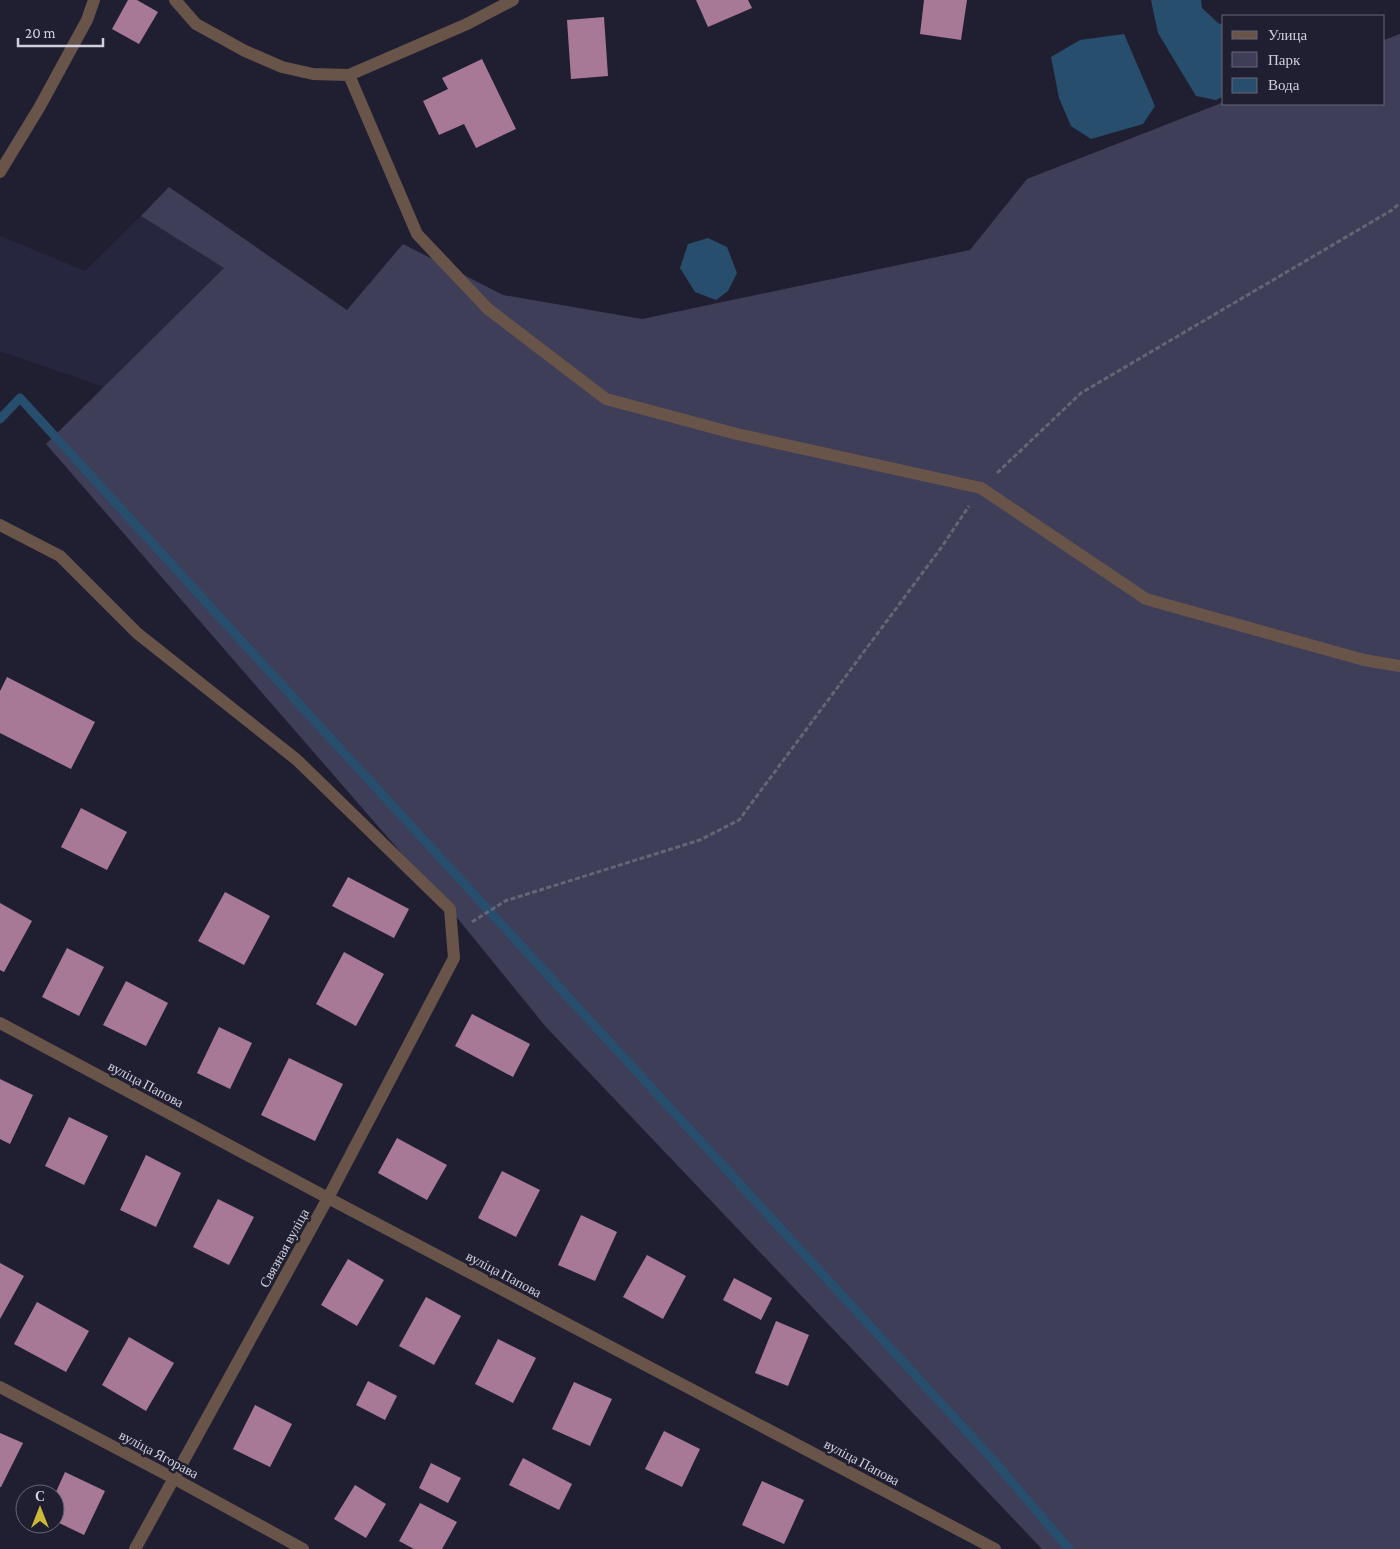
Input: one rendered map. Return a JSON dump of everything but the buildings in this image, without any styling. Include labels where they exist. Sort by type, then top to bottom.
[{"type":"street","points":[[0,172],[87,20],[94,0]]},
{"type":"street","points":[[175,0],[196,24],[245,51],[282,67],[312,74],[349,75],[467,24],[513,0]]},
{"type":"street","points":[[349,75],[417,234],[488,308],[606,399],[737,434],[981,488],[1146,599],[1364,660],[1400,666]]},
{"type":"street","name":"Связная вуліца","points":[[0,525],[60,556],[137,633],[298,760],[450,909],[454,958],[328,1198],[135,1549]]},
{"type":"street","name":"вуліца Папова","points":[[0,1023],[995,1549]]},
{"type":"street","name":"вуліца Ягорава","points":[[0,1387],[303,1549]]},
{"type":"path","points":[[477,919],[501,904],[700,840],[739,820],[941,548],[981,488],[1081,393],[1392,210],[1400,203]]},
{"type":"shaded area","points":[[141,216],[225,267],[104,387],[0,351],[0,236],[85,271]]},
{"type":"green space","points":[[1400,34],[1400,1549],[1042,1549],[546,1027],[450,909],[46,444],[224,268],[141,216],[169,187],[347,310],[403,244],[503,295],[642,319],[970,250],[1027,179],[1222,103],[1222,105],[1385,105],[1385,40]]},
{"type":"water","points":[[1151,0],[1201,0],[1202,8],[1222,24],[1222,97],[1216,100],[1196,96],[1158,33]]},
{"type":"water","points":[[1124,34],[1155,106],[1143,124],[1091,139],[1071,126],[1059,98],[1051,57],[1080,40]]},
{"type":"water","points":[[708,238],[727,247],[737,273],[728,291],[716,300],[695,292],[680,268],[688,244]]},
{"type":"waterway","points":[[0,419],[20,398],[994,1461],[1069,1549]]}]
